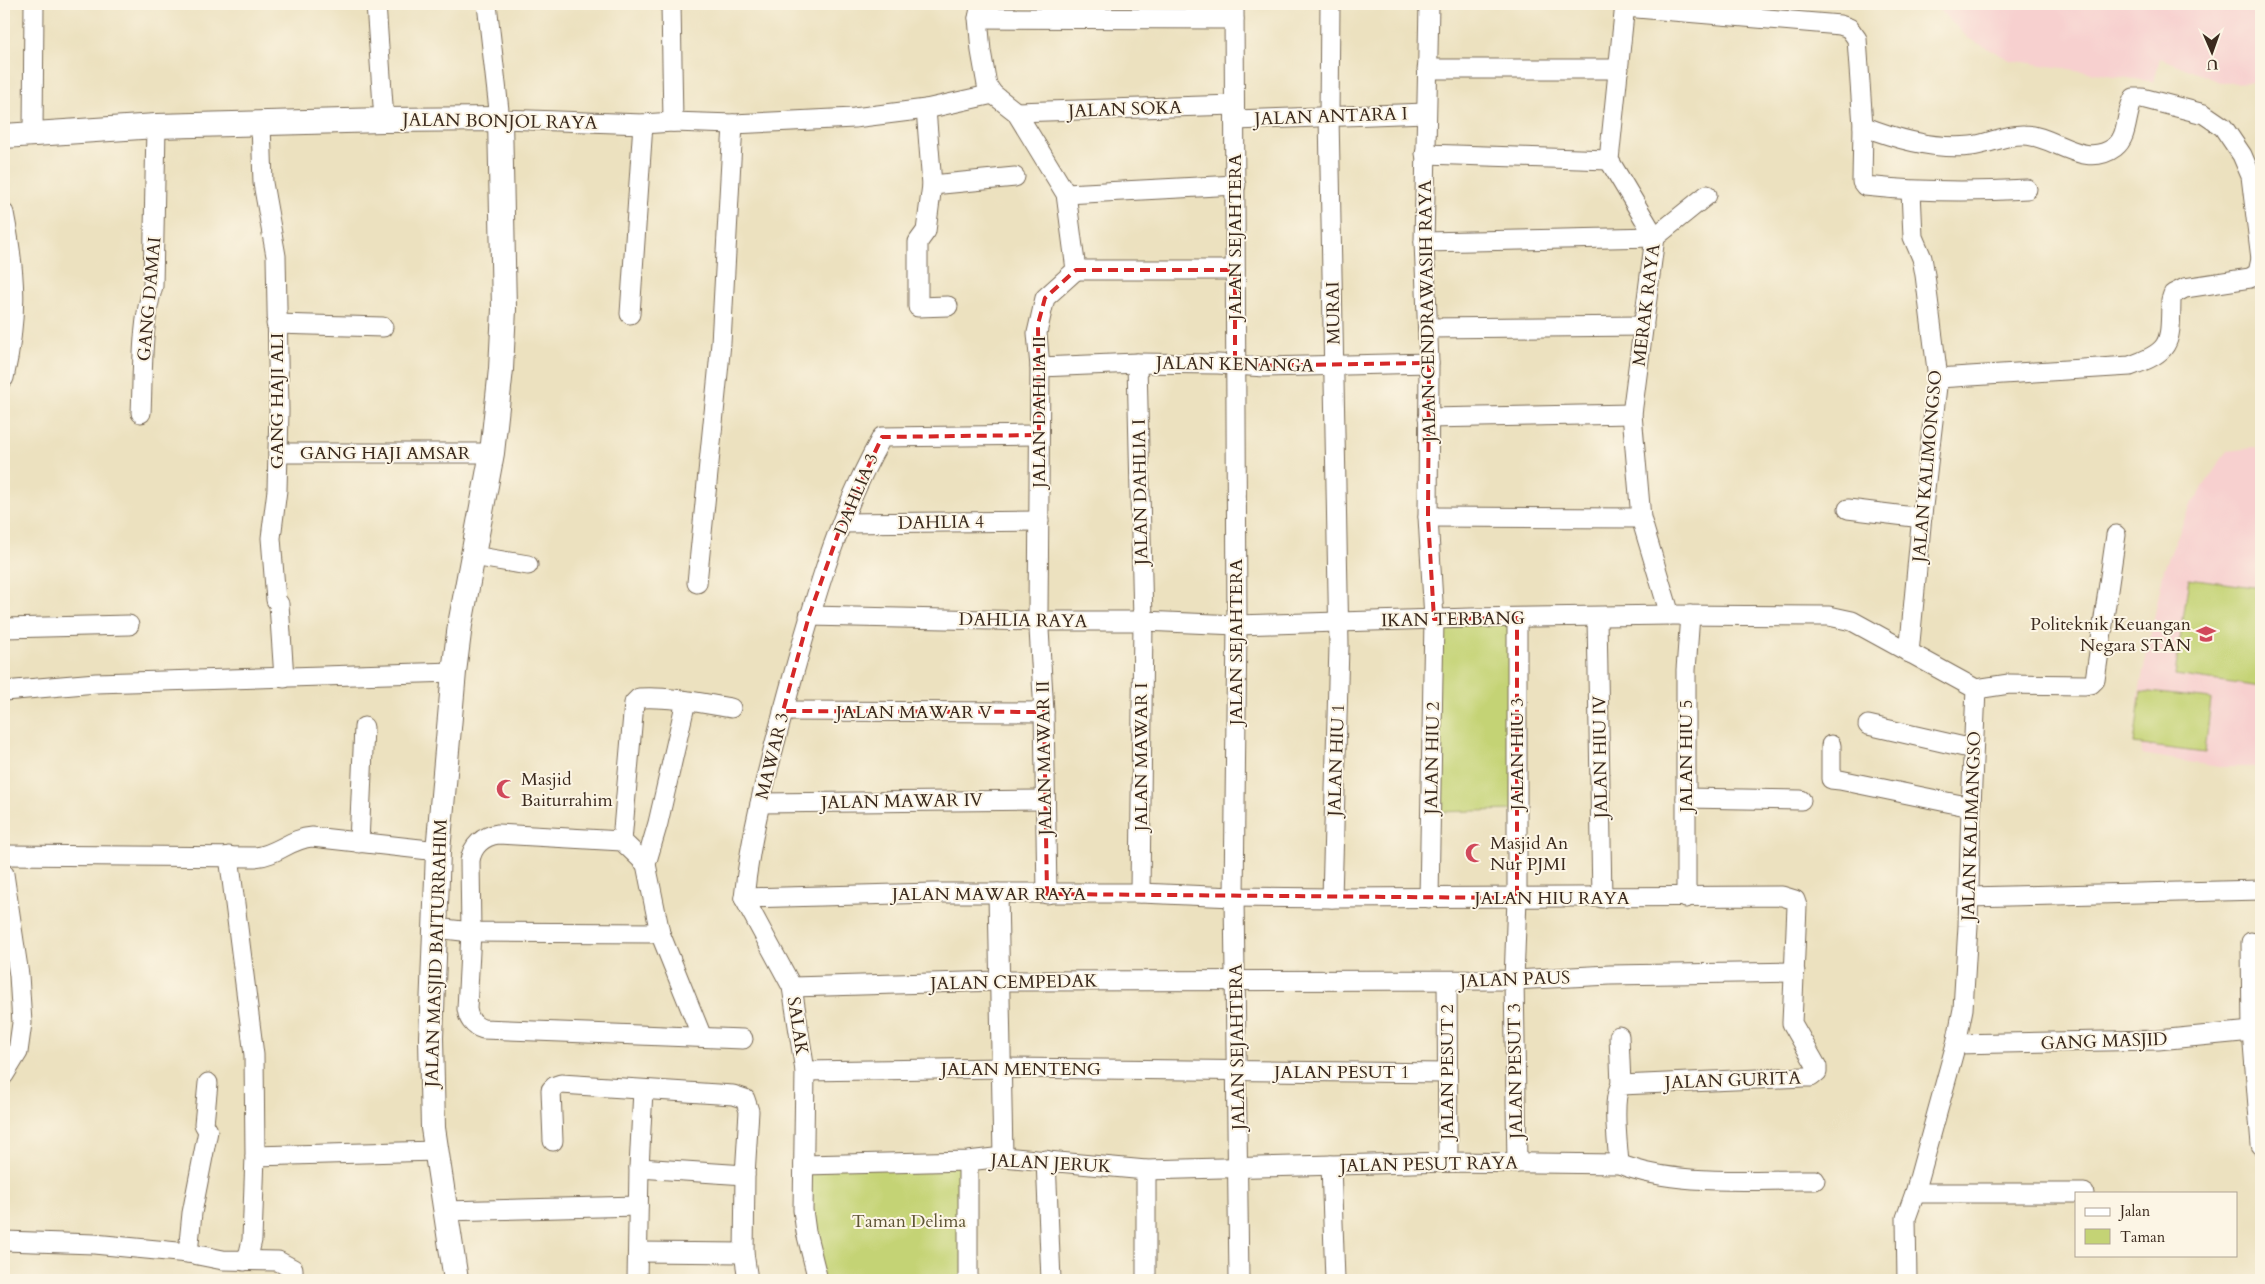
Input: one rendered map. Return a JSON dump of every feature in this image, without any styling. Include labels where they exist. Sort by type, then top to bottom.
[{"type":"street","points":[[33,133],[34,4]]},
{"type":"street","points":[[376,4],[384,120]]},
{"type":"street","points":[[487,4],[500,119]]},
{"type":"street","points":[[672,4],[673,122]]},
{"type":"street","name":"MURAI","points":[[1330,4],[1329,115],[1338,622]]},
{"type":"street","name":"JALAN CENDRAWASIH RAYA","points":[[1429,4],[1424,242],[1429,363],[1428,517],[1434,619]]},
{"type":"street","points":[[1425,154],[1609,160],[1620,69],[1625,5],[1840,25],[1849,28],[1857,39],[1863,126],[1862,182],[1865,186],[1911,191],[1970,192],[2027,189]]},
{"type":"street","points":[[1234,12],[980,11],[981,51],[987,85],[993,94],[1016,112],[1066,194],[1076,270],[1234,270]]},
{"type":"street","name":"JALAN SEJAHTERA","points":[[1234,12],[1237,625],[1234,897],[1239,1280]]},
{"type":"street","points":[[1427,69],[1620,69]]},
{"type":"street","name":"JALAN BONJOL RAYA","points":[[4,136],[156,126],[384,120],[500,119],[644,124],[673,122],[733,124],[854,118],[926,109],[993,94]]},
{"type":"street","points":[[1863,126],[1928,144],[1956,147],[1972,146],[2025,135],[2057,145],[2069,151],[2085,154],[2104,153],[2116,146],[2123,137],[2130,106],[2134,98],[2138,97],[2204,114],[2223,127],[2242,155],[2251,176],[2261,259],[2258,273],[2250,278],[2185,288],[2173,294],[2168,341],[2162,351],[2150,359],[2130,366],[1938,378]]},
{"type":"street","name":"JALAN SOKA","points":[[1016,112],[1216,107],[1234,112]]},
{"type":"street","points":[[926,109],[932,185],[926,231],[918,242],[918,308],[948,306]]},
{"type":"street","name":"JALAN ANTARA I","points":[[1234,112],[1329,115],[1426,113]]},
{"type":"street","name":"JALAN MASJID BAITURRAHIM","points":[[456,1280],[436,1152],[430,1077],[438,851],[454,672],[465,625],[473,556],[492,453],[504,309],[500,119]]},
{"type":"street","name":"GANG HAJI ALI","points":[[261,124],[263,183],[276,256],[276,324],[279,368],[278,453],[277,490],[271,538],[276,600],[279,604],[284,678]]},
{"type":"street","points":[[630,314],[644,124]]},
{"type":"street","points":[[697,583],[721,343],[733,124]]},
{"type":"street","name":"GANG DAMAI","points":[[142,413],[148,302],[153,286],[156,126]]},
{"type":"street","name":"MERAK RAYA","points":[[1609,160],[1655,237],[1632,414],[1641,518],[1670,615]]},
{"type":"street","points":[[932,185],[1015,178]]},
{"type":"street","points":[[1066,194],[1236,185]]},
{"type":"street","name":"JALAN KALIMONGSO","points":[[1909,652],[1938,378],[1922,258],[1913,237],[1911,191]]},
{"type":"street","points":[[1424,242],[1655,237],[1708,195]]},
{"type":"street","points":[[4,213],[12,261],[15,301],[12,338],[4,378]]},
{"type":"street","name":"JALAN DAHLIA II","points":[[1040,621],[1040,367],[1037,333],[1045,298],[1076,270]]},
{"type":"street","points":[[276,324],[383,327]]},
{"type":"street","points":[[1428,328],[1644,326]]},
{"type":"street","name":"JALAN KENANGA","points":[[1040,367],[1137,364],[1265,367],[1429,363]]},
{"type":"street","name":"JALAN DAHLIA I","points":[[1137,364],[1143,621]]},
{"type":"street","points":[[1428,418],[1632,414]]},
{"type":"street","name":"DAHLIA 3","points":[[809,616],[842,523],[882,437],[1039,435]]},
{"type":"street","name":"GANG HAJI AMSAR","points":[[278,453],[492,453]]},
{"type":"street","points":[[1848,509],[1922,518]]},
{"type":"street","points":[[1428,517],[1641,518]]},
{"type":"street","name":"DAHLIA 4","points":[[842,523],[1039,521]]},
{"type":"street","points":[[1670,615],[1835,616],[1852,621],[1976,689],[2009,684],[2092,684],[2095,680],[2116,535]]},
{"type":"street","points":[[473,556],[528,565]]},
{"type":"street","name":"IKAN TERBANG","points":[[1237,625],[1670,615]]},
{"type":"street","name":"JALAN HIU 5","points":[[1686,898],[1686,670],[1690,615]]},
{"type":"street","name":"DAHLIA RAYA","points":[[809,616],[1040,621],[1143,621],[1237,625]]},
{"type":"street","name":"MAWAR 3","points":[[744,898],[747,866],[760,803],[809,616]]},
{"type":"street","name":"JALAN HIU IV","points":[[1597,617],[1602,898]]},
{"type":"street","name":"JALAN HIU 3","points":[[1514,980],[1517,898],[1517,618]]},
{"type":"street","name":"JALAN HIU 2","points":[[1429,898],[1434,619]]},
{"type":"street","name":"JALAN MAWAR II","points":[[1040,621],[1044,712],[1047,894]]},
{"type":"street","name":"JALAN MAWAR I","points":[[1140,893],[1143,621]]},
{"type":"street","name":"JALAN HIU 1","points":[[1332,898],[1339,646],[1338,622]]},
{"type":"street","points":[[4,628],[129,625]]},
{"type":"street","points":[[4,691],[96,683],[454,672]]},
{"type":"street","name":"JALAN KALIMANGSO","points":[[1907,1280],[1906,1218],[1915,1193],[1956,1044],[1963,1009],[1976,689]]},
{"type":"street","points":[[622,841],[634,703],[639,698],[646,698],[686,701],[731,708]]},
{"type":"street","points":[[686,701],[658,824],[646,864],[660,934],[702,1037]]},
{"type":"street","name":"JALAN MAWAR V","points":[[784,711],[1044,712]]},
{"type":"street","points":[[1868,725],[1973,749]]},
{"type":"street","points":[[359,843],[364,727]]},
{"type":"street","points":[[1831,745],[1831,780],[1840,780],[1970,807]]},
{"type":"street","points":[[1686,798],[1801,800]]},
{"type":"street","name":"JALAN MAWAR IV","points":[[760,803],[1045,800]]},
{"type":"street","points":[[646,864],[622,841],[498,834],[488,836],[475,847],[471,856],[468,1013],[470,1020],[479,1028],[743,1038]]},
{"type":"street","points":[[4,854],[264,857],[307,838],[438,851]]},
{"type":"street","points":[[229,856],[254,1055],[255,1156],[252,1240],[249,1253],[244,1261]]},
{"type":"street","points":[[4,874],[19,975],[22,1023],[18,1052],[4,1074]]},
{"type":"street","points":[[1969,897],[2261,890]]},
{"type":"street","name":"JALAN MAWAR RAYA","points":[[744,898],[934,892],[1140,893],[1234,897]]},
{"type":"street","points":[[998,893],[1003,1157]]},
{"type":"street","name":"JALAN HIU RAYA","points":[[1234,897],[1686,898],[1782,896],[1796,900],[1798,906],[1795,972]]},
{"type":"street","name":"SALAK","points":[[744,898],[792,987],[805,1071],[803,1210],[806,1232],[818,1280]]},
{"type":"street","points":[[436,928],[471,932],[660,934]]},
{"type":"street","points":[[2251,942],[2252,1031],[2261,1145]]},
{"type":"street","name":"JALAN PAUS","points":[[1236,980],[1447,981],[1610,975],[1795,972]]},
{"type":"street","name":"JALAN GURITA","points":[[1621,1085],[1811,1077],[1817,1072],[1817,1067],[1792,1023],[1795,972]]},
{"type":"street","name":"JALAN CEMPEDAK","points":[[792,987],[1000,981],[1236,980]]},
{"type":"street","name":"JALAN PESUT 3","points":[[1514,980],[1517,1163]]},
{"type":"street","name":"JALAN PESUT 2","points":[[1447,981],[1448,1162]]},
{"type":"street","name":"GANG MASJID","points":[[1956,1044],[2158,1040],[2252,1031]]},
{"type":"street","points":[[1619,1036],[1621,1085],[1617,1090],[1616,1102],[1619,1164]]},
{"type":"street","name":"JALAN MENTENG","points":[[805,1071],[1002,1068],[1237,1071]]},
{"type":"street","name":"JALAN PESUT 1","points":[[1237,1071],[1447,1073]]},
{"type":"street","points":[[188,1253],[192,1213],[208,1131],[204,1124],[208,1083]]},
{"type":"street","points":[[552,1141],[551,1090],[554,1086],[570,1084],[733,1095],[745,1099],[748,1111],[744,1253],[748,1280]]},
{"type":"street","points":[[637,1280],[639,1168],[643,1090]]},
{"type":"street","points":[[255,1156],[436,1152]]},
{"type":"street","name":"JALAN JERUK","points":[[804,1165],[968,1161],[1003,1157],[1146,1170],[1239,1168]]},
{"type":"street","points":[[1046,1160],[1050,1280]]},
{"type":"street","points":[[968,1161],[968,1280]]},
{"type":"street","name":"JALAN PESUT RAYA","points":[[1239,1168],[1448,1162],[1619,1164],[1656,1176],[1683,1179],[1815,1180]]},
{"type":"street","points":[[1331,1166],[1335,1280]]},
{"type":"street","points":[[639,1168],[745,1175]]},
{"type":"street","points":[[1146,1170],[1146,1280]]},
{"type":"street","points":[[1915,1193],[2075,1193]]},
{"type":"street","points":[[444,1211],[638,1206]]},
{"type":"street","points":[[4,1241],[94,1244],[188,1253],[244,1261],[278,1261],[293,1269],[293,1280]]},
{"type":"street","points":[[638,1252],[744,1253]]},
{"type":"highlighted area","points":[[1076,270],[1235,270],[1235,366],[1429,363],[1428,517],[1434,619],[1517,618],[1517,898],[1047,894],[1044,712],[783,711],[809,616],[842,523],[882,437],[1039,435],[1038,324],[1045,298]]},
{"type":"shaded area","points":[[1933,4],[2261,4],[2261,82],[2222,83],[2160,58],[2154,82],[2010,60],[1968,38]]},
{"type":"shaded area","name":"Politeknik Keuangan Negara STAN","points":[[2261,447],[2261,767],[2218,767],[2142,754],[2138,698],[2164,569],[2189,508],[2227,451]]},
{"type":"green space","points":[[2189,578],[2261,588],[2261,687],[2175,675]]},
{"type":"green space","points":[[1517,618],[1517,810],[1432,812],[1434,619]]},
{"type":"green space","points":[[2141,691],[2211,699],[2205,753],[2134,744]]},
{"type":"green space","name":"Taman Delima","points":[[968,1161],[968,1280],[818,1280],[804,1165]]},
{"type":"place","name":"Politeknik Keuangan Negara STAN","points":[[2206,634]]},
{"type":"place","name":"Masjid Baiturrahim","points":[[506,789]]},
{"type":"place","name":"Masjid An Nur PJMI","points":[[1475,853]]}]
